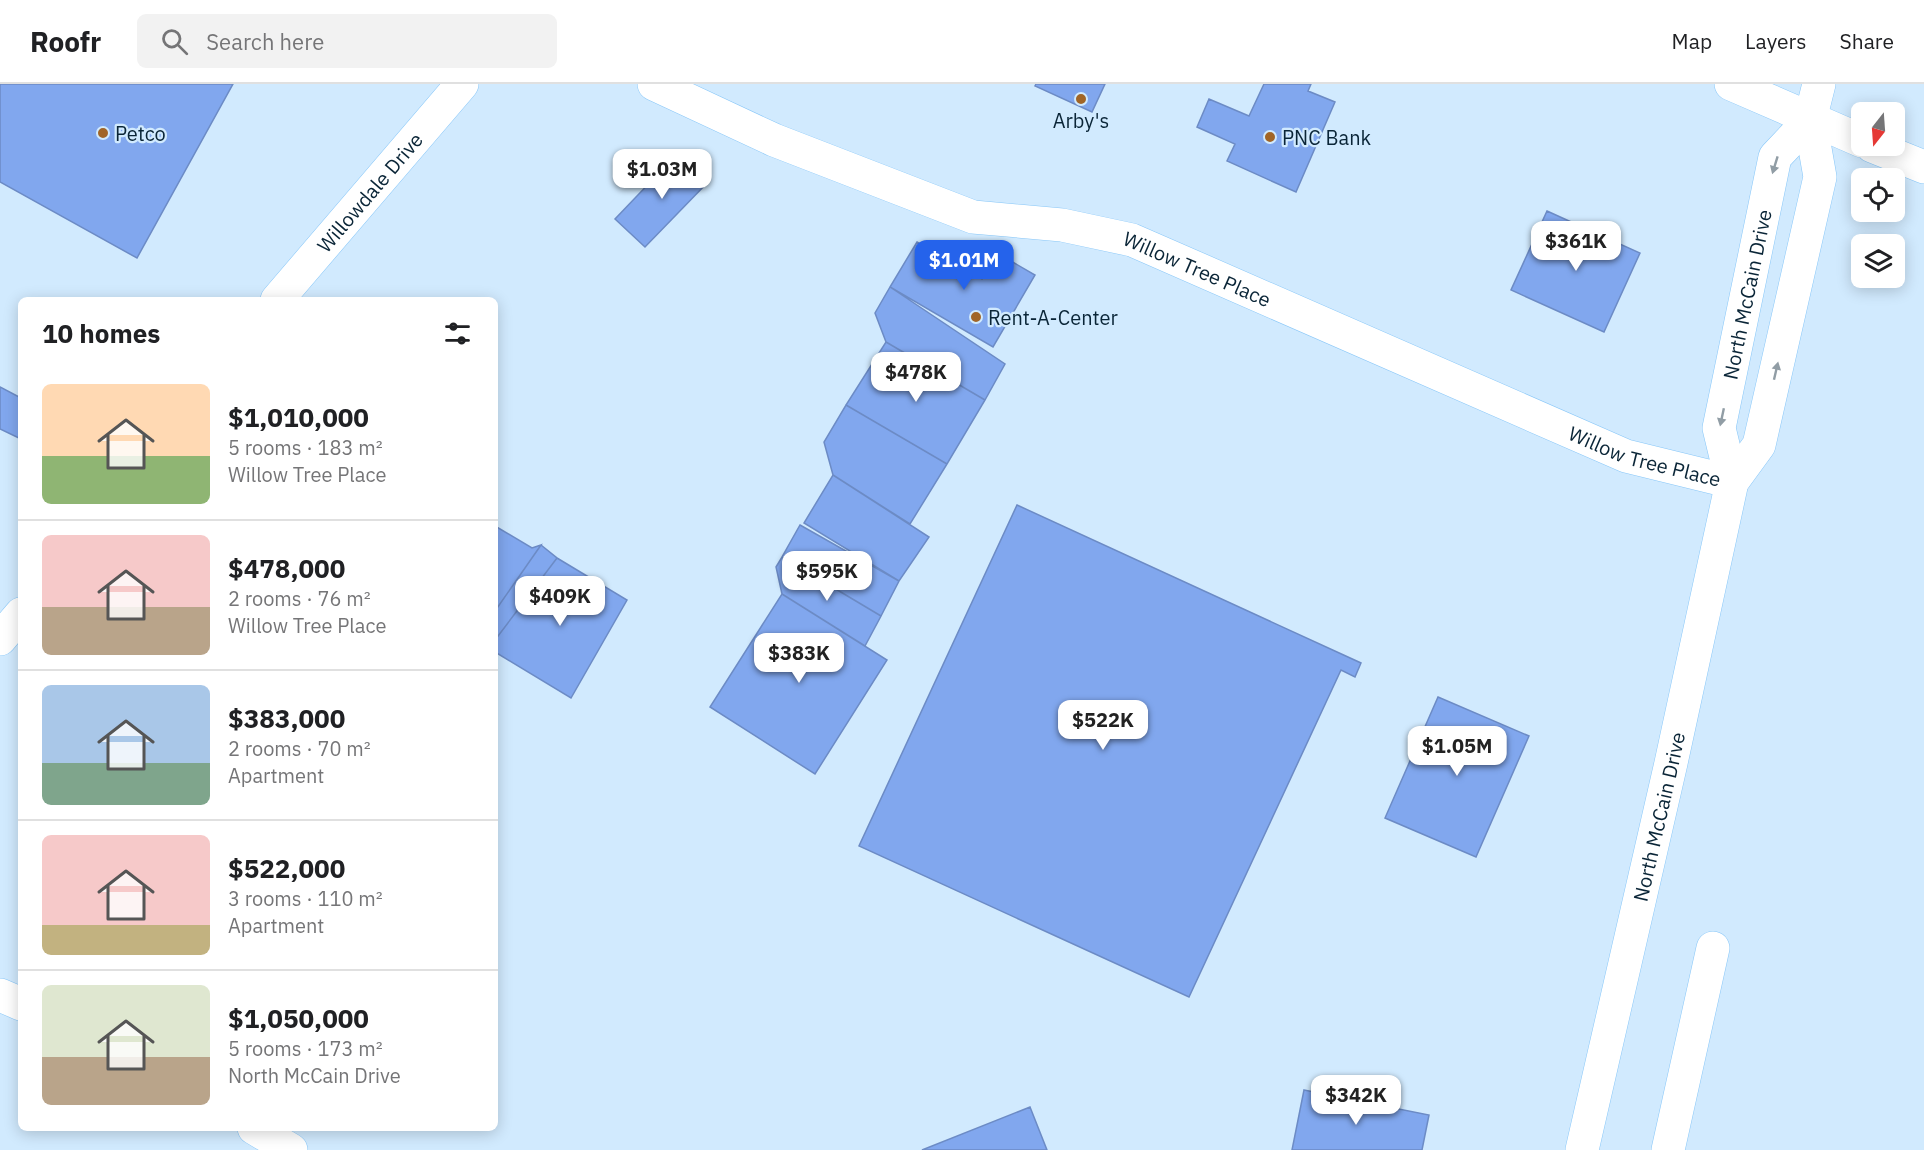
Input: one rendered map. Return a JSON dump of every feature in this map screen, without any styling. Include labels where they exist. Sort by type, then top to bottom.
[{"type":"street","name":"Willowdale Drive","points":[[280,297],[462,84]]},
{"type":"street","name":"Willow Tree Place","points":[[654,84],[774,140],[973,217],[1062,225],[1132,240],[1626,456],[1732,482]]},
{"type":"street","points":[[1731,84],[1851,137]]},
{"type":"street","name":"North McCain Drive","points":[[1582,1150],[1671,763],[1732,482],[1759,445],[1820,177],[1810,120],[1819,84]]},
{"type":"street","name":"North McCain Drive","points":[[1732,482],[1719,428],[1775,158],[1810,120]]},
{"type":"street","points":[[1897,156],[1924,167]]},
{"type":"street","points":[[0,639],[18,618]]},
{"type":"street","points":[[1668,1150],[1713,948]]},
{"type":"street","points":[[0,995],[18,1003]]},
{"type":"street","points":[[259,1131],[291,1150]]},
{"type":"building","name":"Petco","points":[[0,84],[233,84],[137,258],[0,182]]},
{"type":"building","name":"Arby's","points":[[1036,84],[1105,84],[1092,112],[1035,86]]},
{"type":"building","name":"PNC Bank","points":[[1264,84],[1311,84],[1308,91],[1335,102],[1296,192],[1227,161],[1235,144],[1197,127],[1209,99],[1249,116]]},
{"type":"building","points":[[679,152],[709,181],[645,247],[615,219]]},
{"type":"building","points":[[1547,211],[1640,253],[1604,332],[1511,290]]},
{"type":"building","name":"Rent-A-Center","points":[[917,242],[982,279],[997,253],[1035,275],[993,347],[890,287]]},
{"type":"building","points":[[890,287],[1005,364],[985,400],[886,342],[875,313]]},
{"type":"building","points":[[886,342],[985,400],[947,464],[846,405]]},
{"type":"building","points":[[0,387],[18,396],[18,438],[0,429]]},
{"type":"building","points":[[846,405],[947,464],[910,524],[833,475],[824,442]]},
{"type":"building","points":[[833,475],[929,537],[899,581],[804,523]]},
{"type":"building","points":[[1017,505],[1361,663],[1355,677],[1341,670],[1189,997],[859,846]]},
{"type":"building","points":[[800,525],[899,581],[881,616],[782,557]]},
{"type":"building","points":[[498,528],[532,548],[541,545],[498,607]]},
{"type":"building","points":[[541,545],[557,558],[498,636],[498,607]]},
{"type":"building","points":[[782,557],[881,616],[865,646],[782,594],[776,567]]},
{"type":"building","points":[[557,558],[627,600],[571,698],[498,654],[498,636]]},
{"type":"building","points":[[782,594],[887,660],[815,774],[710,707]]},
{"type":"building","points":[[1438,697],[1529,736],[1476,857],[1385,818]]},
{"type":"building","points":[[1304,1090],[1429,1115],[1422,1150],[1292,1150]]},
{"type":"building","points":[[1030,1107],[1047,1150],[922,1150]]},
{"type":"place","name":"Arby's","points":[[1081,99]]},
{"type":"place","name":"Petco","points":[[103,133]]},
{"type":"place","name":"PNC Bank","points":[[1270,137]]},
{"type":"place","name":"Rent-A-Center","points":[[976,317]]}]
